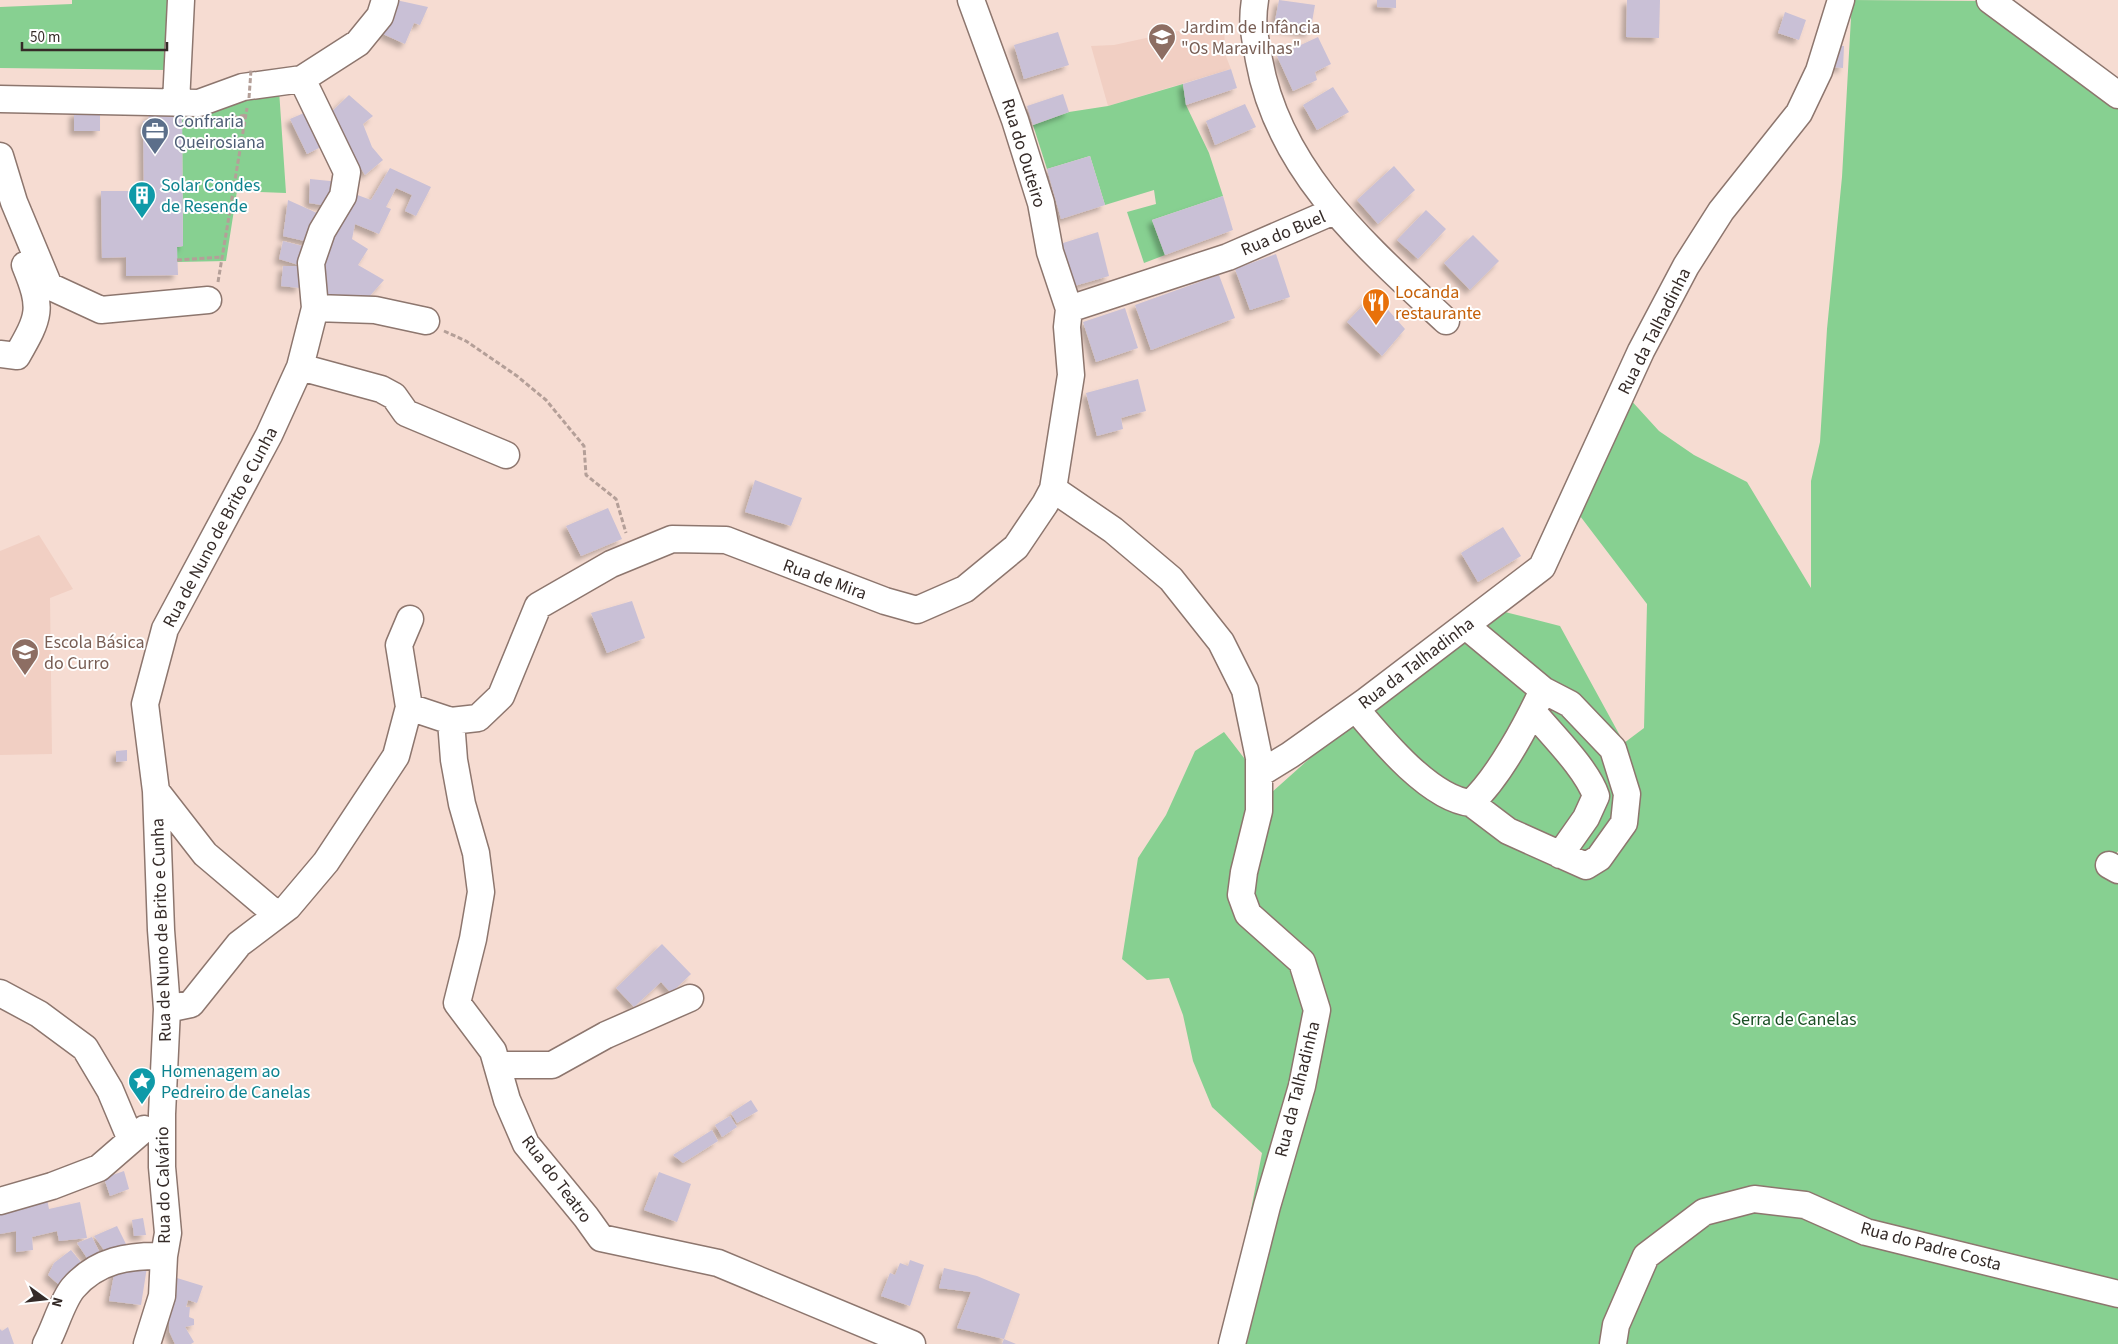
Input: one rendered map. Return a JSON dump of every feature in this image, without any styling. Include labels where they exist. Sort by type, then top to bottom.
[{"type":"street","points":[[176,103],[181,0]]},
{"type":"street","points":[[0,98],[199,103],[243,87],[302,79],[358,42],[380,16],[385,0]]},
{"type":"street","name":"Rua do Outeiro","points":[[971,0],[1015,120],[1041,203],[1050,252],[1069,309]]},
{"type":"street","name":"Rua do Buel","points":[[1069,309],[1228,257],[1334,211],[1293,151],[1264,88],[1252,21],[1255,0]]},
{"type":"street","name":"Rua da Talhadinha","points":[[1232,1344],[1267,1206],[1302,1086],[1317,1010],[1302,962],[1248,914],[1241,895],[1244,872],[1259,812],[1259,774],[1356,709],[1542,567],[1641,351],[1686,266],[1721,211],[1799,113],[1819,71],[1841,0]]},
{"type":"street","points":[[1990,0],[2118,95]]},
{"type":"street","name":"Rua de Nuno de Brito e Cunha","points":[[162,1114],[167,1009],[161,930],[156,790],[145,704],[165,629],[269,435],[300,367],[314,308],[311,262],[322,231],[343,196],[347,172],[302,79]]},
{"type":"street","points":[[0,156],[14,202],[48,286],[101,310],[213,292]]},
{"type":"street","points":[[0,202],[34,287],[38,311],[32,330],[17,356],[0,354]]},
{"type":"street","points":[[1334,211],[1368,248],[1446,321]]},
{"type":"street","points":[[314,308],[375,310],[426,321]]},
{"type":"street","name":"Rua de Mira","points":[[451,721],[478,718],[501,696],[538,606],[611,564],[672,539],[726,540],[884,601],[917,610],[965,589],[1016,547],[1053,489],[1071,375],[1067,327],[1069,309]]},
{"type":"street","points":[[300,367],[381,389],[394,396],[406,413],[506,455]]},
{"type":"street","points":[[1053,489],[1113,530],[1171,579],[1221,642],[1245,690],[1259,758],[1259,774]]},
{"type":"street","points":[[167,1009],[191,1004],[239,944],[288,908],[326,862],[396,756],[409,707],[399,645],[410,619]]},
{"type":"street","points":[[1466,626],[1538,701],[1578,766],[1593,786],[1596,796],[1586,818],[1560,855]]},
{"type":"street","points":[[1471,803],[1486,788],[1538,701]]},
{"type":"street","points":[[1356,709],[1389,749],[1434,787],[1463,802],[1471,803],[1508,830],[1586,866],[1599,858],[1624,823],[1627,794],[1613,749],[1570,704],[1538,701]]},
{"type":"street","points":[[409,707],[451,721]]},
{"type":"street","name":"Rua do Teatro","points":[[451,721],[454,760],[462,804],[476,853],[481,892],[473,940],[456,1003],[493,1052],[507,1100],[526,1144],[601,1238],[718,1263],[912,1344]]},
{"type":"street","points":[[156,790],[205,854],[277,915]]},
{"type":"street","points":[[0,993],[38,1014],[85,1048],[110,1090],[131,1140]]},
{"type":"street","points":[[497,1065],[552,1065],[606,1035],[690,998]]},
{"type":"street","points":[[0,1201],[52,1186],[98,1168],[162,1114]]},
{"type":"street","name":"Rua do Calvário","points":[[154,1339],[162,1296],[164,1256],[168,1233],[162,1168],[162,1114]]},
{"type":"street","name":"Rua do Padre Costa","points":[[1613,1344],[1616,1324],[1646,1256],[1704,1212],[1754,1199],[1805,1205],[1866,1232],[2118,1294]]},
{"type":"street","points":[[46,1344],[72,1289],[98,1266],[137,1256],[164,1256]]},
{"type":"path","points":[[213,292],[223,257],[249,98],[251,70]]},
{"type":"path","points":[[177,260],[223,257]]},
{"type":"path","points":[[426,321],[466,342],[518,376],[546,400],[584,446],[586,475],[616,499],[631,556]]},
{"type":"shaded area","name":"Jardim de Infância \"Os Maravilhas\"","points":[[1224,21],[1225,54],[1231,69],[1108,106],[1091,46],[1114,45]]},
{"type":"shaded area","name":"Escola Básica do Curro","points":[[39,535],[73,589],[50,598],[52,754],[0,755],[0,551]]},
{"type":"green space","points":[[72,0],[168,0],[166,70],[0,68],[0,7],[72,4]]},
{"type":"green space","name":"Serra de Canelas","points":[[1852,0],[1983,1],[2118,101],[2118,851],[2116,854],[2118,857],[2118,1344],[1231,1344],[1243,1251],[1262,1153],[1212,1107],[1193,1061],[1183,1015],[1169,978],[1147,980],[1122,959],[1138,858],[1166,815],[1195,751],[1224,732],[1271,793],[1337,734],[1505,612],[1560,626],[1624,743],[1644,728],[1647,604],[1577,512],[1628,397],[1659,431],[1694,455],[1747,482],[1811,588],[1811,481],[1820,442],[1827,329],[1842,177]]},
{"type":"green space","points":[[1183,84],[1186,105],[1209,153],[1223,196],[1152,220],[1165,255],[1144,263],[1127,212],[1156,204],[1154,190],[1105,205],[1090,156],[1047,169],[1033,125],[1069,112],[1108,106]]},
{"type":"green space","points":[[279,90],[286,193],[237,191],[226,261],[177,262],[177,247],[183,246],[182,114]]},
{"type":"building","points":[[396,0],[428,7],[420,25],[414,23],[405,44],[383,34]]},
{"type":"building","points":[[1279,0],[1315,5],[1310,33],[1274,26]]},
{"type":"building","points":[[1377,0],[1396,0],[1396,8],[1377,7]]},
{"type":"building","points":[[1627,0],[1660,0],[1659,38],[1626,37]]},
{"type":"building","points":[[1785,12],[1806,20],[1799,40],[1778,33]]},
{"type":"building","points":[[1058,32],[1069,65],[1024,79],[1014,45]]},
{"type":"building","points":[[1318,37],[1331,64],[1315,72],[1317,80],[1293,91],[1277,56]]},
{"type":"building","points":[[1831,45],[1844,46],[1843,68],[1830,67]]},
{"type":"building","points":[[1231,69],[1237,88],[1186,105],[1183,84]]},
{"type":"building","points":[[1333,87],[1349,112],[1317,130],[1303,105]]},
{"type":"building","points":[[1063,94],[1069,112],[1033,125],[1027,106]]},
{"type":"building","points":[[349,95],[373,116],[363,124],[372,147],[383,160],[365,175],[356,160],[324,119]]},
{"type":"building","points":[[1245,104],[1256,127],[1215,145],[1206,121]]},
{"type":"building","points":[[74,112],[100,112],[100,131],[74,131]]},
{"type":"building","name":"Solar Condes de Resende","points":[[182,113],[183,246],[177,247],[178,275],[126,276],[126,257],[102,258],[101,191],[144,191],[143,121],[148,120],[149,114]]},
{"type":"building","points":[[304,113],[321,147],[307,154],[290,119]]},
{"type":"building","points":[[1090,156],[1105,205],[1061,219],[1047,169]]},
{"type":"building","points":[[1394,166],[1415,190],[1378,224],[1357,200]]},
{"type":"building","points":[[390,168],[431,187],[416,216],[405,211],[412,195],[396,188],[386,207],[391,209],[379,234],[355,224],[352,239],[368,249],[358,265],[384,280],[360,307],[316,294],[314,264],[352,193],[371,200]]},
{"type":"building","points":[[310,179],[340,182],[334,207],[309,203]]},
{"type":"building","points":[[1223,196],[1233,230],[1165,255],[1152,220]]},
{"type":"building","points":[[288,200],[326,217],[313,243],[283,236]]},
{"type":"building","points":[[1426,210],[1446,229],[1418,259],[1397,240]]},
{"type":"building","points":[[1098,232],[1109,276],[1071,287],[1060,244]]},
{"type":"building","points":[[1473,235],[1499,261],[1470,290],[1444,263]]},
{"type":"building","points":[[283,241],[310,248],[302,266],[279,259]]},
{"type":"building","points":[[1276,254],[1290,297],[1250,310],[1235,269]]},
{"type":"building","points":[[283,266],[302,266],[300,288],[281,286]]},
{"type":"building","points":[[1219,275],[1235,318],[1151,350],[1135,305]]},
{"type":"building","name":"Locanda restaurante","points":[[1374,294],[1405,329],[1382,356],[1347,322]]},
{"type":"building","points":[[1125,308],[1138,348],[1096,362],[1083,322]]},
{"type":"building","points":[[1138,379],[1146,411],[1121,418],[1123,429],[1097,436],[1086,393]]},
{"type":"building","points":[[755,480],[802,498],[791,526],[745,512]]},
{"type":"building","points":[[608,508],[622,539],[581,556],[566,526]]},
{"type":"building","points":[[1503,527],[1521,556],[1478,582],[1461,553]]},
{"type":"building","points":[[632,601],[645,638],[607,653],[591,613]]},
{"type":"building","points":[[127,750],[127,761],[116,762],[116,751]]},
{"type":"building","points":[[662,944],[691,974],[671,993],[661,982],[634,1007],[616,988]]},
{"type":"building","points":[[751,1100],[758,1111],[737,1123],[731,1113]]},
{"type":"building","points":[[730,1116],[737,1127],[722,1137],[715,1125]]},
{"type":"building","points":[[712,1130],[718,1141],[683,1163],[673,1155]]},
{"type":"building","points":[[124,1171],[129,1189],[110,1196],[104,1178]]},
{"type":"building","points":[[659,1172],[691,1184],[677,1222],[644,1210]]},
{"type":"building","points":[[47,1199],[49,1209],[80,1202],[87,1238],[59,1241],[57,1231],[32,1237],[33,1250],[16,1252],[16,1231],[0,1234],[0,1208]]},
{"type":"building","points":[[143,1218],[146,1235],[134,1236],[132,1220]]},
{"type":"building","points":[[117,1226],[128,1248],[109,1257],[94,1236]]},
{"type":"building","points":[[92,1237],[102,1257],[91,1264],[77,1243]]},
{"type":"building","points":[[71,1250],[86,1268],[66,1291],[48,1275],[54,1263]]},
{"type":"building","points":[[910,1260],[924,1265],[910,1306],[881,1296],[890,1273],[895,1275],[900,1263],[908,1266]]},
{"type":"building","points":[[116,1264],[147,1267],[141,1305],[109,1301]]},
{"type":"building","points":[[944,1268],[977,1276],[1020,1294],[1004,1339],[957,1328],[971,1292],[939,1288]]},
{"type":"building","points":[[177,1278],[203,1286],[197,1303],[188,1300],[186,1307],[190,1307],[189,1317],[194,1319],[194,1325],[185,1327],[194,1342],[191,1344],[175,1344],[169,1331],[169,1301]]},
{"type":"building","points":[[8,1327],[14,1344],[0,1344],[0,1329],[2,1331]]},
{"type":"building","points":[[1004,1339],[1016,1344],[1002,1344]]},
{"type":"place","name":"Jardim de Infância \"Os Maravilhas\"","points":[[1162,61]]},
{"type":"place","name":"Confraria Queirosiana","points":[[155,155]]},
{"type":"place","name":"Solar Condes de Resende","points":[[142,219]]},
{"type":"place","name":"Locanda restaurante","points":[[1376,326]]},
{"type":"place","name":"Escola Básica do Curro","points":[[25,676]]},
{"type":"place","name":"Homenagem ao Pedreiro de Canelas","points":[[142,1105]]}]
